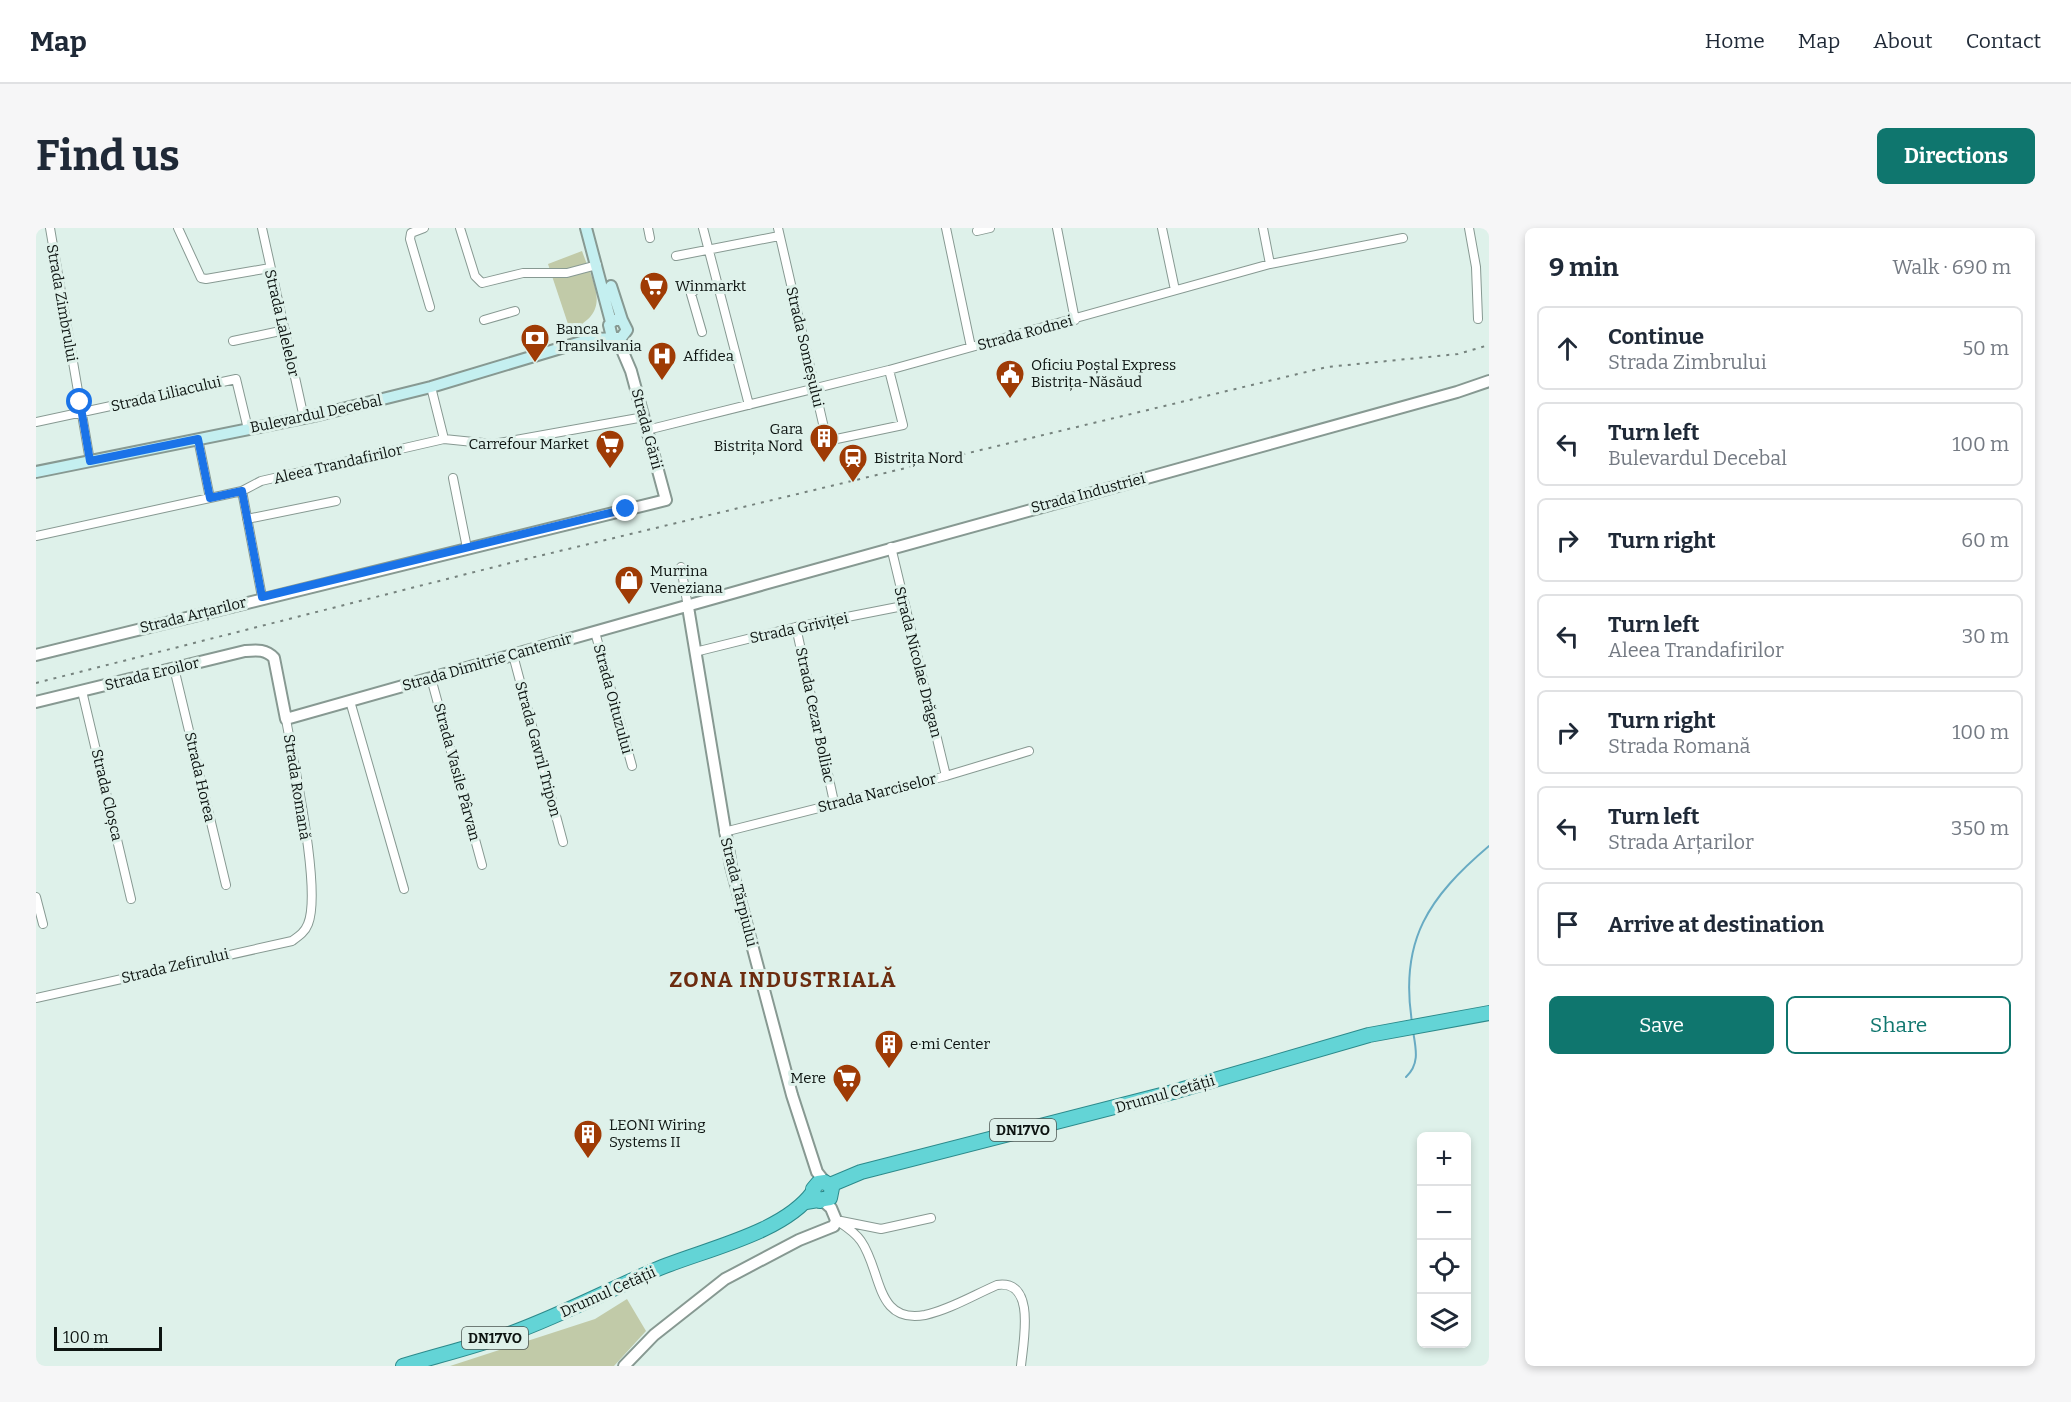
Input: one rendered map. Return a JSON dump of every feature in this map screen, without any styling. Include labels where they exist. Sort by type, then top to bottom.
[{"type":"highway","name":"Drumul Cetății","points":[[403,1366],[511,1333],[575,1308],[655,1270],[755,1232],[826,1196],[861,1172],[1173,1092],[1396,1029],[1489,1013]]},
{"type":"main road","name":"Strada Gării","points":[[586,228],[616,330]]},
{"type":"main road","name":"Strada Gării","points":[[594,228],[616,330]]},
{"type":"main road","name":"Bulevardul Decebal","points":[[36,472],[304,418],[431,387],[616,330]]},
{"type":"street","name":"Strada Zimbrului","points":[[50,228],[90,461]]},
{"type":"street","points":[[178,228],[201,278],[270,268]]},
{"type":"street","name":"Strada Lalelelor","points":[[262,228],[304,418]]},
{"type":"street","points":[[424,228],[411,232],[410,239],[430,307]]},
{"type":"street","points":[[460,228],[480,281],[523,273],[567,273],[597,266]]},
{"type":"street","points":[[648,228],[650,238]]},
{"type":"street","points":[[703,228],[749,405]]},
{"type":"street","points":[[946,228],[971,347]]},
{"type":"street","points":[[977,231],[990,228]]},
{"type":"street","points":[[1057,228],[1075,320]]},
{"type":"street","points":[[1162,228],[1175,290]]},
{"type":"street","points":[[1263,228],[1270,264]]},
{"type":"street","points":[[1469,228],[1476,267],[1479,319]]},
{"type":"street","points":[[676,256],[779,232]]},
{"type":"street","name":"Strada Someșului","points":[[779,232],[827,441],[903,425],[889,370]]},
{"type":"street","name":"Strada Rodnei","points":[[647,430],[889,370],[1270,264],[1403,238]]},
{"type":"street","points":[[702,332],[692,294],[696,290],[716,285]]},
{"type":"street","points":[[484,320],[515,311]]},
{"type":"street","points":[[233,341],[285,330]]},
{"type":"street","name":"Strada Gării","points":[[616,330],[627,359],[666,500]]},
{"type":"street","name":"Strada Liliacului","points":[[81,413],[236,379],[248,429]]},
{"type":"street","name":"Strada Industriei","points":[[688,607],[891,547],[1457,392],[1489,381]]},
{"type":"street","points":[[431,387],[444,439]]},
{"type":"street","points":[[36,422],[81,413]]},
{"type":"street","name":"Aleea Trandafirilor","points":[[36,536],[242,491],[261,481],[444,439],[494,444],[644,417]]},
{"type":"street","points":[[198,439],[210,498]]},
{"type":"street","points":[[453,478],[467,548]]},
{"type":"street","points":[[242,491],[262,597]]},
{"type":"street","name":"Strada Arțarilor","points":[[36,655],[262,597],[666,500]]},
{"type":"street","points":[[247,519],[336,501]]},
{"type":"street","name":"Strada Nicolae Drăgan","points":[[891,547],[903,606],[946,776]]},
{"type":"street","points":[[681,567],[688,607]]},
{"type":"street","name":"Strada Griviței","points":[[695,652],[796,627],[903,606]]},
{"type":"street","name":"Strada Dimitrie Cantemir","points":[[286,719],[688,607]]},
{"type":"street","name":"Strada Tărpiului","points":[[688,607],[724,832],[786,1073],[826,1196]]},
{"type":"street","name":"Strada Cezar Bolliac","points":[[796,627],[834,802]]},
{"type":"street","name":"Strada Oituzului","points":[[595,632],[632,766]]},
{"type":"street","name":"Strada Eroilor","points":[[36,702],[245,651],[269,652]]},
{"type":"street","name":"Strada Romană","points":[[269,652],[274,658],[278,672],[313,886],[308,924]]},
{"type":"street","name":"Strada Gavril Tripon","points":[[513,655],[563,842]]},
{"type":"street","name":"Strada Horea","points":[[174,668],[225,885]]},
{"type":"street","name":"Strada Vasile Pârvan","points":[[432,678],[482,866]]},
{"type":"street","name":"Strada Cloșca","points":[[82,691],[131,899]]},
{"type":"street","points":[[350,700],[404,890]]},
{"type":"street","name":"Strada Narciselor","points":[[724,832],[834,802],[946,776],[1029,751]]},
{"type":"street","points":[[36,897],[43,924]]},
{"type":"street","name":"Strada Zefirului","points":[[36,998],[292,941],[302,934],[308,924]]},
{"type":"street","points":[[826,1196],[881,1229],[931,1218]]},
{"type":"street","points":[[624,1366],[654,1335],[713,1287],[799,1240],[829,1230],[826,1196]]},
{"type":"street","points":[[826,1196],[861,1241],[877,1276],[883,1296],[895,1314],[927,1315],[997,1285],[1006,1284],[1015,1288],[1020,1293],[1024,1310],[1021,1366]]},
{"type":"green space","points":[[582,251],[595,286],[596,306],[592,315],[570,330],[548,264]]},
{"type":"green space","points":[[627,1299],[646,1331],[614,1366],[450,1366],[595,1319]]},
{"type":"waterway","points":[[1412,1022],[1409,993],[1410,967],[1423,922],[1450,883],[1489,846]]},
{"type":"waterway","points":[[1406,1077],[1415,1061],[1413,1031]]},
{"type":"railway","points":[[36,683],[518,561],[1327,367],[1458,354],[1489,345]]},
{"type":"place","name":"Winmarkt","points":[[654,312]]},
{"type":"place","name":"Banca Transilvania","points":[[535,364]]},
{"type":"place","name":"Affidea","points":[[662,382]]},
{"type":"place","name":"Oficiu Poștal Express Bistrița-Năsăud","points":[[1010,400]]},
{"type":"place","name":"Gara Bistrița Nord","points":[[824,464]]},
{"type":"place","name":"Carrefour Market","points":[[610,470]]},
{"type":"place","name":"Bistrița Nord","points":[[853,484]]},
{"type":"place","name":"Murrina Veneziana","points":[[629,606]]},
{"type":"place","name":"e·mi Center","points":[[889,1070]]},
{"type":"place","name":"Mere","points":[[847,1104]]},
{"type":"place","name":"LEONI Wiring Systems II","points":[[588,1160]]},
{"type":"district","name":"ZONA INDUSTRIALĂ","points":[[783,980]]},
{"type":"route","points":[[80,402],[90,461],[198,439],[210,498],[242,491],[262,597],[626,509]]}]
